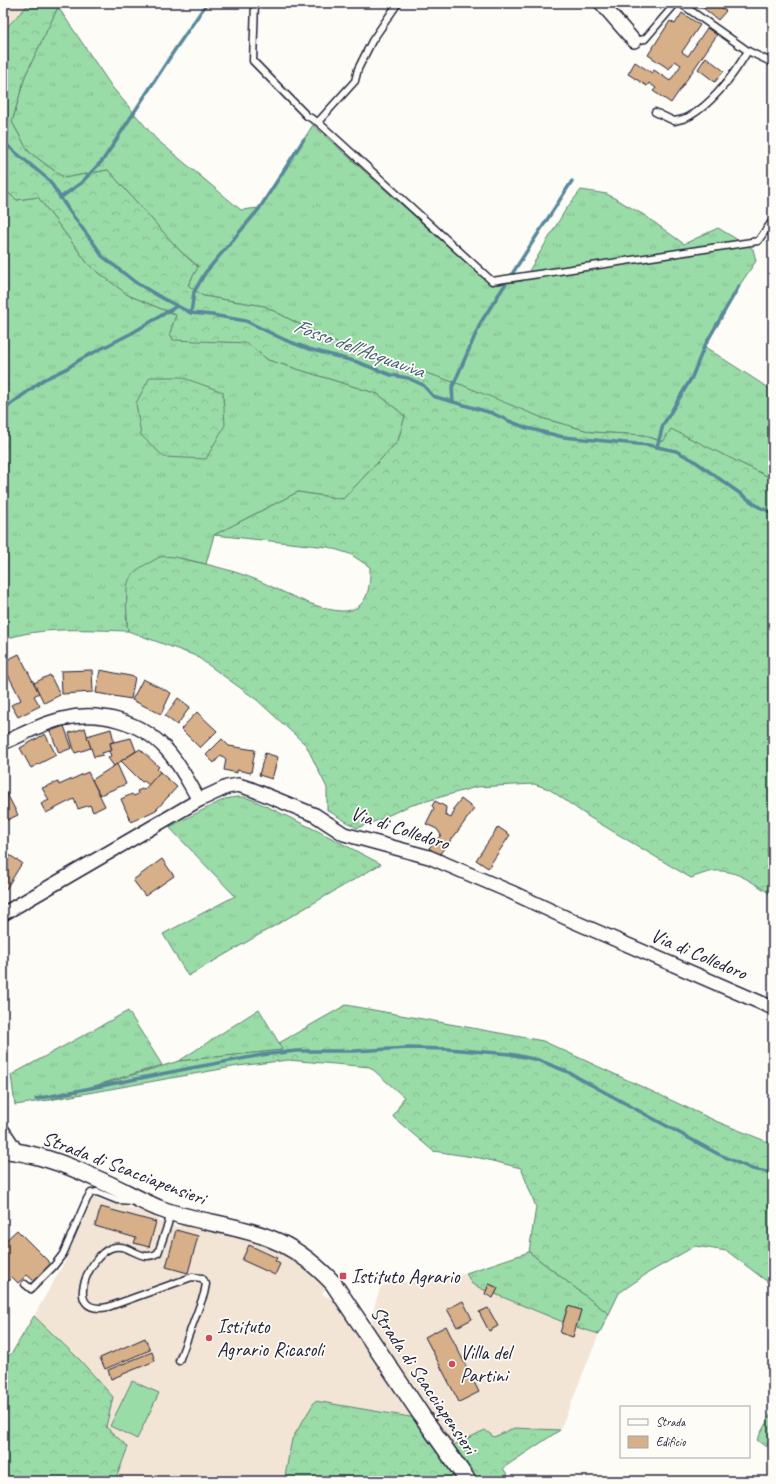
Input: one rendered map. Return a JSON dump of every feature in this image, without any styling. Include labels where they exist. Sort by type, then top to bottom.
[{"type":"street","points":[[601,3],[634,41]]},
{"type":"street","points":[[3,743],[43,725],[67,718],[99,716],[124,721],[146,732],[166,748],[183,772],[199,800]]},
{"type":"street","name":"Via di Colledoro","points":[[3,914],[199,800],[227,787],[238,785],[315,815],[344,834],[428,857],[511,892],[574,922],[773,1008]]},
{"type":"street","points":[[3,1131],[10,1151]]},
{"type":"street","name":"Strada di Scacciapensieri","points":[[10,1151],[42,1158],[74,1169],[140,1200],[170,1212],[268,1237],[290,1247],[318,1268],[340,1292],[414,1405],[468,1481]]},
{"type":"lane","points":[[255,3],[252,60],[307,116],[318,122],[492,281],[758,241],[773,220]]},
{"type":"lane","points":[[318,122],[355,81],[358,69],[372,41],[398,3]]},
{"type":"lane","points":[[634,41],[645,39],[676,3]]},
{"type":"lane","points":[[680,3],[748,51],[773,63]]},
{"type":"lane","points":[[655,112],[674,121],[689,117],[714,96],[737,69],[748,51]]},
{"type":"lane","points":[[25,1284],[31,1289],[58,1261],[68,1244],[89,1196],[92,1193],[97,1192],[121,1201],[140,1200]]},
{"type":"lane","points":[[170,1212],[168,1224],[158,1253],[153,1256],[143,1256],[118,1246],[112,1247],[100,1256],[88,1274],[82,1294],[83,1300],[86,1303],[99,1309],[192,1277],[202,1278],[206,1284],[204,1294],[179,1361]]},
{"type":"shaded area","points":[[3,3],[30,3],[3,31]]},
{"type":"shaded area","name":"Istituto Agrario Ricasoli","points":[[93,1198],[146,1212],[158,1218],[159,1222],[178,1227],[183,1224],[242,1237],[286,1253],[328,1284],[322,1294],[336,1301],[416,1418],[292,1439],[284,1481],[115,1481],[128,1447],[105,1427],[80,1360],[34,1316],[64,1263]]},
{"type":"shaded area","name":"Istituto Agrario Ricasoli","points":[[466,1273],[472,1285],[489,1284],[563,1322],[568,1306],[581,1310],[576,1327],[599,1334],[560,1430],[514,1428],[494,1437],[485,1430],[452,1446],[372,1328],[375,1304],[380,1288],[384,1285],[390,1283],[448,1279]]},
{"type":"green space","points":[[30,3],[60,3],[25,76],[12,122],[28,151],[64,178],[108,170],[180,251],[198,267],[188,285],[203,296],[264,306],[334,342],[462,385],[545,419],[592,432],[643,435],[663,442],[671,429],[773,479],[773,896],[738,875],[723,871],[715,871],[691,878],[589,817],[549,789],[534,784],[476,787],[409,806],[357,828],[327,810],[327,788],[306,745],[257,700],[196,656],[128,631],[127,597],[129,580],[133,574],[141,568],[163,556],[181,558],[240,574],[321,607],[347,611],[361,605],[367,595],[370,567],[350,554],[328,547],[214,535],[298,492],[343,499],[398,441],[405,416],[378,394],[268,360],[247,343],[173,340],[170,333],[176,315],[128,295],[89,265],[38,197],[17,200],[3,189],[3,31]]},
{"type":"green space","points":[[58,7],[112,87],[156,139],[241,210],[259,208],[313,125],[491,285],[523,281],[566,209],[581,190],[607,194],[644,215],[684,244],[718,228],[753,249],[756,261],[739,286],[705,347],[773,391],[773,479],[671,430],[664,442],[643,435],[592,432],[545,419],[334,342],[264,306],[203,296],[188,286],[198,266],[180,251],[108,170],[64,178],[28,151],[12,122],[25,76]]},
{"type":"green space","points":[[3,189],[17,200],[38,197],[89,265],[128,295],[176,315],[170,333],[173,339],[247,343],[268,360],[378,394],[405,416],[398,441],[343,499],[298,492],[214,535],[206,564],[180,558],[126,615],[128,631],[48,631],[3,640]]},
{"type":"green space","points":[[150,377],[181,377],[223,392],[225,425],[206,459],[164,457],[141,435],[136,403]]},
{"type":"green space","points":[[244,797],[253,800],[320,832],[381,864],[188,976],[163,934],[235,896],[169,827],[225,799]]},
{"type":"green space","points":[[346,1005],[543,1041],[718,1122],[773,1144],[773,1286],[727,1251],[695,1246],[648,1273],[619,1293],[609,1314],[529,1252],[536,1207],[521,1168],[480,1158],[433,1151],[393,1117],[404,1097],[370,1067],[288,1060],[238,1066],[49,1100],[179,1061],[282,1050],[279,1043]]},
{"type":"green space","points":[[259,1009],[283,1050],[179,1061]]},
{"type":"green space","points":[[128,1011],[162,1065],[49,1100],[15,1105],[11,1075]]},
{"type":"green space","points":[[529,1252],[609,1314],[599,1334],[576,1327],[581,1310],[568,1306],[563,1322],[495,1294],[498,1288],[490,1284],[486,1291],[472,1284],[466,1273]]},
{"type":"green space","points":[[34,1316],[80,1360],[113,1397],[106,1427],[128,1447],[115,1481],[3,1481],[3,1360],[12,1353]]},
{"type":"green space","points":[[132,1381],[159,1393],[137,1439],[110,1426]]},
{"type":"green space","points":[[315,1401],[416,1418],[461,1481],[284,1481],[292,1439]]},
{"type":"green space","points":[[773,1410],[773,1441],[766,1447],[757,1440]]},
{"type":"green space","points":[[514,1428],[560,1430],[503,1468],[511,1481],[475,1481],[452,1446],[485,1430],[494,1437]]},
{"type":"building","points":[[697,3],[716,3],[726,11],[718,20]]},
{"type":"building","points":[[682,13],[700,25],[682,52],[688,56],[707,28],[717,35],[671,103],[653,91],[656,88],[649,83],[647,86],[628,74],[635,62],[652,73],[654,70],[670,81],[681,65],[675,61],[669,69],[648,55],[670,21],[675,24]]},
{"type":"building","points":[[706,57],[724,71],[715,82],[698,69]]},
{"type":"building","points":[[19,654],[39,693],[34,696],[40,706],[18,717],[11,705],[21,700],[3,665],[3,662]]},
{"type":"building","points":[[92,670],[93,692],[62,694],[61,671]]},
{"type":"building","points":[[100,670],[135,677],[131,699],[96,693]]},
{"type":"building","points":[[50,675],[60,695],[44,703],[34,683]]},
{"type":"building","points":[[143,679],[171,693],[161,714],[132,700]]},
{"type":"building","points":[[178,698],[190,707],[177,725],[165,716]]},
{"type":"building","points":[[197,712],[217,731],[200,748],[181,729]]},
{"type":"building","points":[[64,726],[72,748],[59,753],[50,731]]},
{"type":"building","points":[[85,728],[91,748],[75,753],[69,733]]},
{"type":"building","points":[[111,729],[114,741],[110,743],[112,750],[102,753],[103,755],[94,757],[87,736]]},
{"type":"building","points":[[45,734],[56,755],[31,768],[20,748]]},
{"type":"building","points":[[131,738],[136,751],[114,766],[108,758],[111,756],[109,751],[112,750],[110,743]]},
{"type":"building","points":[[222,739],[229,746],[255,750],[251,773],[237,770],[237,773],[224,770],[226,759],[221,755],[214,763],[206,755]]},
{"type":"building","points":[[140,749],[159,767],[157,769],[160,772],[149,785],[144,781],[142,782],[121,761]]},
{"type":"building","points":[[265,753],[278,757],[272,779],[259,775]]},
{"type":"building","points":[[117,764],[126,784],[100,795],[92,780]]},
{"type":"building","points":[[88,772],[105,806],[93,812],[90,805],[78,809],[74,799],[46,813],[41,804],[49,800],[42,788],[58,782],[59,785]]},
{"type":"building","points":[[160,772],[177,787],[156,810],[131,822],[121,799],[132,794],[134,796],[138,794],[137,791],[142,789],[144,790]]},
{"type":"building","points":[[6,792],[18,815],[3,822],[3,794]]},
{"type":"building","points":[[461,799],[474,809],[438,856],[429,848],[441,835],[437,829],[426,824],[434,808],[432,806],[435,801],[446,807],[445,815],[451,818],[455,810],[453,809]]},
{"type":"building","points":[[498,827],[510,835],[488,868],[476,860]]},
{"type":"building","points":[[3,851],[22,863],[3,894]]},
{"type":"building","points":[[162,859],[174,876],[145,896],[133,880]]},
{"type":"building","points":[[101,1207],[156,1222],[149,1247],[134,1243],[136,1238],[95,1226]]},
{"type":"building","points":[[17,1230],[52,1265],[35,1282],[27,1275],[18,1283],[12,1277],[3,1286],[3,1243]]},
{"type":"building","points":[[176,1230],[198,1236],[188,1273],[166,1267]]},
{"type":"building","points":[[249,1245],[277,1258],[275,1261],[280,1264],[275,1275],[242,1260]]},
{"type":"building","points":[[489,1284],[498,1288],[493,1298],[485,1294]]},
{"type":"building","points":[[463,1301],[472,1319],[457,1327],[447,1309]]},
{"type":"building","points":[[568,1306],[581,1310],[573,1337],[560,1333]]},
{"type":"building","points":[[488,1308],[498,1326],[489,1331],[479,1312]]},
{"type":"building","name":"Villa del Partini","points":[[446,1326],[479,1392],[459,1402],[425,1337]]},
{"type":"building","points":[[145,1338],[150,1350],[105,1369],[100,1358]]},
{"type":"building","points":[[152,1352],[155,1361],[111,1379],[108,1370]]},
{"type":"waterway","points":[[60,198],[81,183],[103,160],[207,3]]},
{"type":"waterway","points":[[191,313],[194,292],[205,273],[259,209],[304,139]]},
{"type":"waterway","name":"Fosso dell'Acquaviva","points":[[3,142],[49,180],[102,256],[135,282],[191,313],[246,321],[285,340],[309,349],[357,362],[391,375],[408,378],[423,385],[433,396],[492,413],[527,428],[563,437],[648,445],[676,451],[693,460],[759,507],[773,513]]},
{"type":"waterway","points":[[453,402],[452,388],[481,322],[572,181]]},
{"type":"waterway","points":[[657,447],[663,425],[692,377],[704,347],[739,286]]},
{"type":"waterway","points":[[3,410],[43,380],[132,333],[177,306]]},
{"type":"waterway","points":[[36,1099],[191,1068],[262,1055],[296,1051],[354,1051],[409,1048],[448,1049],[510,1054],[538,1060],[566,1071],[718,1154],[752,1169],[773,1173]]},
{"type":"place","name":"Istituto Agrario","points":[[343,1276]]},
{"type":"place","name":"Istituto Agrario Ricasoli","points":[[209,1338]]},
{"type":"place","name":"Villa del Partini","points":[[452,1364]]}]
